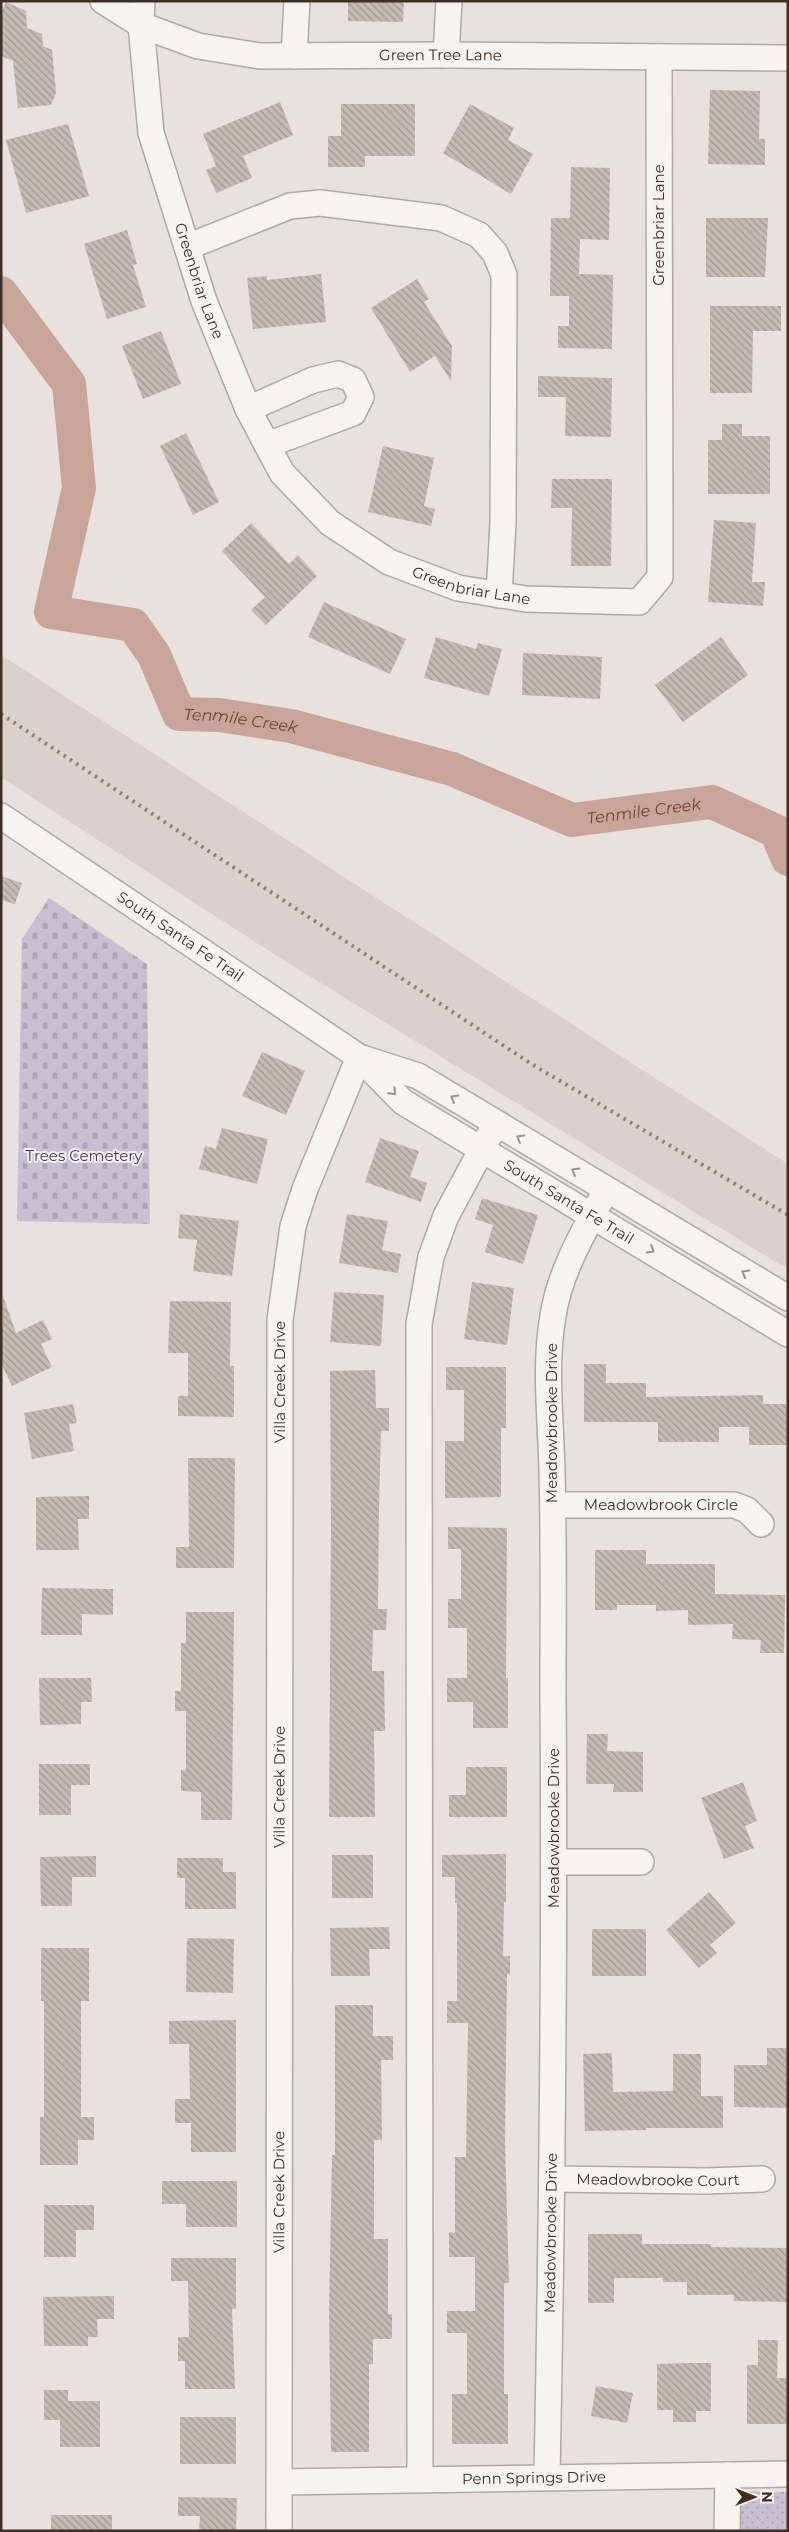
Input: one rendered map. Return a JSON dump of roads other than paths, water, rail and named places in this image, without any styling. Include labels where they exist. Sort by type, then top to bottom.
[{"type":"street","name":"Green Tree Lane","points":[[103,1],[141,13],[198,46],[260,56],[446,55],[788,58]]},
{"type":"street","points":[[294,56],[298,1]]},
{"type":"street","points":[[446,55],[449,1]]},
{"type":"street","name":"Greenbriar Lane","points":[[141,13],[151,133],[204,301],[248,409],[282,473],[330,523],[389,562],[458,588],[526,599],[639,602],[660,578],[658,57]]},
{"type":"street","points":[[187,246],[290,206],[320,202],[441,218],[479,235],[495,253],[504,275],[503,523],[499,595]]},
{"type":"street","points":[[248,409],[313,380],[338,374],[353,380],[360,397],[353,413],[267,445]]},
{"type":"street","name":"South Santa Fe Trail","points":[[1,816],[359,1057],[403,1102],[788,1334]]},
{"type":"street","name":"South Santa Fe Trail","points":[[359,1057],[418,1076],[788,1298]]},
{"type":"street","name":"Villa Creek Drive","points":[[279,2531],[280,1320],[293,1226],[305,1189],[359,1057]]},
{"type":"street","points":[[420,2479],[419,1324],[431,1257],[446,1216],[496,1123]]},
{"type":"street","name":"Meadowbrooke Drive","points":[[547,2477],[553,2179],[554,1862],[553,1505],[549,1363],[553,1316],[568,1264],[606,1190]]},
{"type":"street","name":"Meadowbrook Circle","points":[[553,1505],[734,1505],[747,1510],[761,1524]]},
{"type":"street","points":[[554,1862],[641,1862]]},
{"type":"street","name":"Meadowbrooke Court","points":[[553,2179],[706,2181],[762,2179]]},
{"type":"street","name":"Penn Springs Drive","points":[[280,2482],[788,2474]]},
{"type":"street","points":[[727,2531],[728,2475]]},
{"type":"waterway","name":"Tenmile Creek","points":[[1,293],[69,384],[79,488],[51,612],[133,625],[154,655],[179,714],[219,715],[291,726],[452,769],[572,820],[712,802],[776,831],[788,859]]},
{"type":"railway","points":[[1,714],[533,1065],[788,1215]]},
{"type":"park label","name":"Trees Cemetery","points":[[84,1156]]}]
